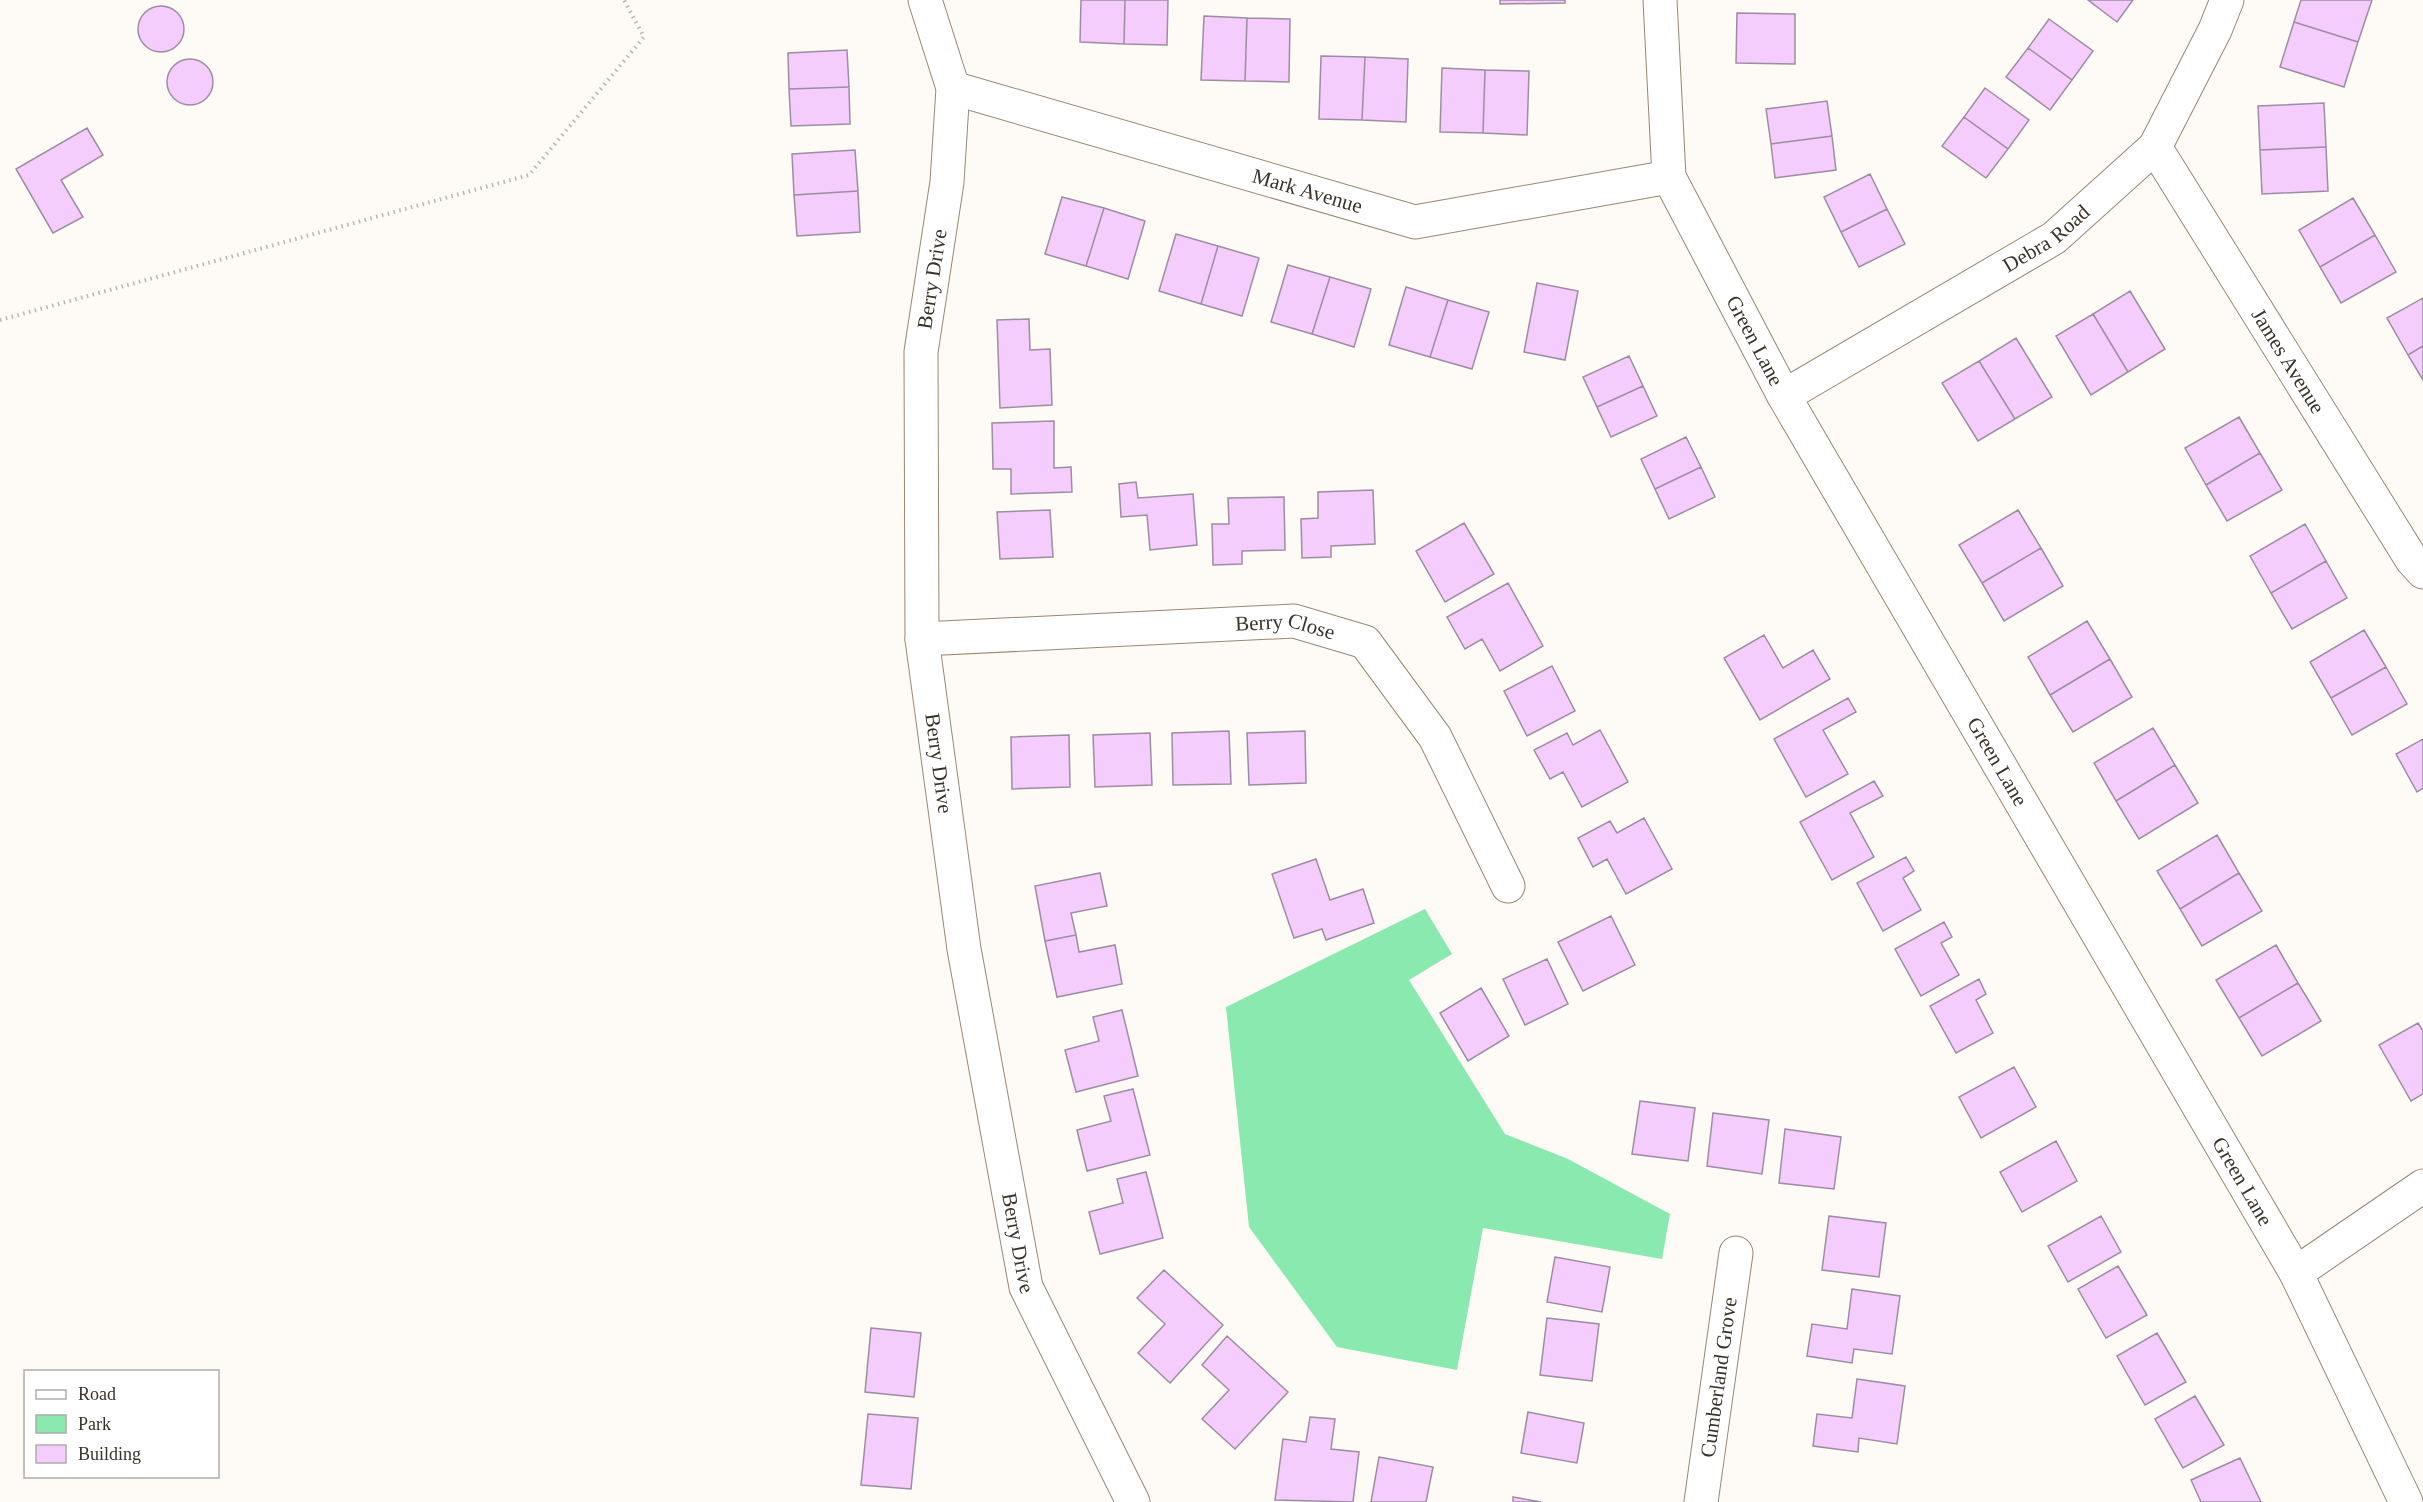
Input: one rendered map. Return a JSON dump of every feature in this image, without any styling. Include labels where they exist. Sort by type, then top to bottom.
[{"type":"street","name":"Berry Drive","points":[[925,0],[953,88],[947,182],[921,352],[922,639],[964,949],[1026,1287],[1133,1502]]},
{"type":"street","name":"Green Lane","points":[[1660,0],[1669,177],[1784,396],[2296,1273],[2406,1502]]},
{"type":"street","name":"Debra Road","points":[[1784,396],[2054,237],[2155,147],[2215,30],[2227,0]]},
{"type":"street","name":"Mark Avenue","points":[[953,88],[1415,222],[1669,177]]},
{"type":"street","name":"James Avenue","points":[[2155,147],[2412,560],[2423,572]]},
{"type":"street","name":"Berry Close","points":[[922,639],[1294,621],[1365,642],[1435,737],[1508,886]]},
{"type":"street","points":[[2296,1273],[2423,1186]]},
{"type":"street","name":"Cumberland Grove","points":[[1701,1502],[1736,1253]]},
{"type":"path","points":[[0,320],[529,175],[645,37],[624,0]]},
{"type":"green space","points":[[1425,909],[1452,954],[1409,980],[1505,1134],[1568,1159],[1670,1214],[1662,1259],[1483,1228],[1457,1370],[1337,1347],[1249,1227],[1226,1007]]},
{"type":"building","points":[[1081,0],[1125,0],[1124,44],[1080,42]]},
{"type":"building","points":[[1125,0],[1168,0],[1167,45],[1124,44]]},
{"type":"building","points":[[1500,0],[1565,0],[1565,3],[1500,4]]},
{"type":"building","points":[[2088,0],[2133,0],[2117,22]]},
{"type":"building","points":[[2301,0],[2372,0],[2358,42],[2294,22]]},
{"type":"building","points":[[161,6],[177,13],[184,29],[177,45],[161,52],[145,45],[138,29],[145,13]]},
{"type":"building","points":[[1737,13],[1795,14],[1795,64],[1736,63]]},
{"type":"building","points":[[1204,16],[1247,18],[1245,81],[1201,80]]},
{"type":"building","points":[[1247,18],[1290,19],[1289,82],[1245,81]]},
{"type":"building","points":[[2049,19],[2093,51],[2072,80],[2028,48]]},
{"type":"building","points":[[2294,22],[2358,42],[2344,87],[2280,67]]},
{"type":"building","points":[[2028,48],[2072,80],[2050,110],[2006,77]]},
{"type":"building","points":[[847,50],[849,87],[789,89],[788,53]]},
{"type":"building","points":[[1321,56],[1365,57],[1362,120],[1319,119]]},
{"type":"building","points":[[1365,57],[1408,59],[1406,122],[1362,120]]},
{"type":"building","points":[[190,59],[206,66],[213,82],[206,98],[190,105],[174,98],[167,82],[174,66]]},
{"type":"building","points":[[1442,68],[1485,70],[1483,133],[1440,132]]},
{"type":"building","points":[[1485,70],[1529,71],[1527,135],[1483,133]]},
{"type":"building","points":[[849,87],[850,124],[791,126],[789,89]]},
{"type":"building","points":[[1985,88],[2029,120],[2008,149],[1964,117]]},
{"type":"building","points":[[1827,101],[1832,136],[1771,144],[1766,109]]},
{"type":"building","points":[[2324,103],[2326,147],[2260,150],[2258,106]]},
{"type":"building","points":[[1964,117],[2008,149],[1986,178],[1942,146]]},
{"type":"building","points":[[87,128],[103,155],[61,180],[83,217],[53,233],[16,169]]},
{"type":"building","points":[[1832,136],[1836,170],[1775,178],[1771,144]]},
{"type":"building","points":[[2326,147],[2328,191],[2262,194],[2260,150]]},
{"type":"building","points":[[855,150],[858,191],[794,195],[792,154]]},
{"type":"building","points":[[1870,174],[1887,209],[1841,232],[1824,197]]},
{"type":"building","points":[[858,191],[860,232],[797,236],[794,195]]},
{"type":"building","points":[[1062,197],[1104,208],[1086,266],[1045,254]]},
{"type":"building","points":[[2353,198],[2375,235],[2320,267],[2299,230]]},
{"type":"building","points":[[1104,208],[1145,221],[1128,279],[1086,266]]},
{"type":"building","points":[[1887,209],[1905,244],[1859,267],[1841,232]]},
{"type":"building","points":[[1176,234],[1218,246],[1201,304],[1159,291]]},
{"type":"building","points":[[2375,235],[2396,272],[2341,303],[2320,267]]},
{"type":"building","points":[[1218,246],[1259,258],[1242,316],[1201,304]]},
{"type":"building","points":[[1288,265],[1330,277],[1312,334],[1271,322]]},
{"type":"building","points":[[1330,277],[1371,289],[1354,347],[1312,334]]},
{"type":"building","points":[[1537,283],[1578,291],[1565,360],[1524,352]]},
{"type":"building","points":[[1406,287],[1448,300],[1430,357],[1389,345]]},
{"type":"building","points":[[2130,291],[2165,349],[2128,372],[2093,314]]},
{"type":"building","points":[[2423,298],[2423,346],[2408,355],[2387,318]]},
{"type":"building","points":[[1448,300],[1489,312],[1472,369],[1430,357]]},
{"type":"building","points":[[2093,314],[2128,372],[2091,395],[2056,336]]},
{"type":"building","points":[[1029,319],[1030,350],[1050,349],[1052,405],[1000,408],[997,320]]},
{"type":"building","points":[[2016,338],[2052,397],[2015,419],[1979,361]]},
{"type":"building","points":[[2423,346],[2423,380],[2408,355]]},
{"type":"building","points":[[1629,356],[1643,386],[1597,407],[1583,377]]},
{"type":"building","points":[[1979,361],[2015,419],[1978,441],[1942,383]]},
{"type":"building","points":[[1643,386],[1657,416],[1611,437],[1597,407]]},
{"type":"building","points":[[2239,417],[2260,453],[2206,485],[2185,448]]},
{"type":"building","points":[[1054,421],[1054,468],[1071,467],[1072,492],[1011,494],[1011,469],[993,469],[992,423]]},
{"type":"building","points":[[1686,437],[1701,467],[1655,489],[1641,459]]},
{"type":"building","points":[[2260,453],[2282,490],[2227,521],[2206,485]]},
{"type":"building","points":[[1701,467],[1715,497],[1669,519],[1655,489]]},
{"type":"building","points":[[1136,482],[1138,498],[1193,494],[1197,545],[1150,550],[1147,515],[1121,517],[1119,484]]},
{"type":"building","points":[[1373,490],[1375,544],[1331,546],[1331,557],[1302,558],[1301,519],[1318,518],[1318,492]]},
{"type":"building","points":[[1284,497],[1285,550],[1242,551],[1242,564],[1213,565],[1212,524],[1229,524],[1228,498]]},
{"type":"building","points":[[1050,510],[1053,557],[1000,559],[997,512]]},
{"type":"building","points":[[2018,510],[2041,548],[1982,583],[1959,545]]},
{"type":"building","points":[[1464,523],[1494,574],[1445,602],[1416,551]]},
{"type":"building","points":[[2305,524],[2326,561],[2271,593],[2250,556]]},
{"type":"building","points":[[2041,548],[2063,586],[2004,621],[1982,583]]},
{"type":"building","points":[[2326,561],[2347,598],[2292,629],[2271,593]]},
{"type":"building","points":[[1508,583],[1543,646],[1500,671],[1482,639],[1465,649],[1447,617]]},
{"type":"building","points":[[2087,621],[2110,659],[2050,695],[2028,657]]},
{"type":"building","points":[[2364,630],[2386,667],[2331,698],[2310,662]]},
{"type":"building","points":[[1764,635],[1783,668],[1813,650],[1830,679],[1760,720],[1724,658]]},
{"type":"building","points":[[2110,659],[2132,697],[2073,732],[2050,695]]},
{"type":"building","points":[[1552,666],[1575,711],[1527,736],[1504,691]]},
{"type":"building","points":[[2386,667],[2407,704],[2352,735],[2331,698]]},
{"type":"building","points":[[1848,698],[1856,712],[1823,730],[1848,774],[1806,797],[1774,739]]},
{"type":"building","points":[[2153,728],[2175,765],[2116,801],[2094,763]]},
{"type":"building","points":[[1600,730],[1628,782],[1582,807],[1563,772],[1550,779],[1534,750],[1567,733],[1573,745]]},
{"type":"building","points":[[1229,731],[1231,784],[1173,785],[1172,733]]},
{"type":"building","points":[[1305,731],[1306,783],[1249,785],[1247,733]]},
{"type":"building","points":[[1150,733],[1152,785],[1095,787],[1093,735]]},
{"type":"building","points":[[1069,735],[1070,787],[1012,789],[1011,737]]},
{"type":"building","points":[[2423,739],[2423,788],[2417,792],[2396,754]]},
{"type":"building","points":[[2175,765],[2198,803],[2139,839],[2116,801]]},
{"type":"building","points":[[1874,781],[1883,796],[1850,813],[1874,857],[1832,880],[1800,822]]},
{"type":"building","points":[[1644,818],[1672,869],[1626,894],[1607,859],[1593,867],[1578,838],[1610,821],[1617,833]]},
{"type":"building","points":[[2217,835],[2239,873],[2180,909],[2157,871]]},
{"type":"building","points":[[1906,857],[1914,871],[1903,878],[1921,910],[1883,931],[1857,883]]},
{"type":"building","points":[[1316,859],[1330,900],[1363,889],[1374,923],[1326,940],[1322,929],[1294,938],[1272,874]]},
{"type":"building","points":[[1100,873],[1107,906],[1071,913],[1076,935],[1045,941],[1035,886]]},
{"type":"building","points":[[2239,873],[2262,911],[2202,946],[2180,909]]},
{"type":"building","points":[[1611,916],[1635,965],[1583,991],[1558,942]]},
{"type":"building","points":[[1944,922],[1952,937],[1941,943],[1959,975],[1921,996],[1895,949]]},
{"type":"building","points":[[1076,935],[1079,952],[1115,945],[1122,984],[1057,997],[1045,941]]},
{"type":"building","points":[[2276,945],[2298,983],[2239,1018],[2216,980]]},
{"type":"building","points":[[1547,959],[1568,1004],[1525,1025],[1503,979]]},
{"type":"building","points":[[1979,979],[1986,994],[1976,1000],[1993,1033],[1956,1053],[1930,1006]]},
{"type":"building","points":[[2298,983],[2321,1021],[2262,1056],[2239,1018]]},
{"type":"building","points":[[1481,988],[1509,1036],[1468,1061],[1440,1013]]},
{"type":"building","points":[[1122,1010],[1138,1076],[1076,1092],[1065,1050],[1099,1041],[1093,1017]]},
{"type":"building","points":[[2418,1023],[2423,1031],[2423,1094],[2411,1101],[2379,1045]]},
{"type":"building","points":[[2014,1067],[2036,1107],[1981,1138],[1959,1097]]},
{"type":"building","points":[[1133,1089],[1150,1155],[1087,1171],[1077,1130],[1111,1121],[1104,1096]]},
{"type":"building","points":[[1640,1101],[1695,1108],[1688,1161],[1632,1154]]},
{"type":"building","points":[[1713,1113],[1769,1120],[1762,1174],[1707,1166]]},
{"type":"building","points":[[1785,1129],[1841,1137],[1834,1189],[1779,1183]]},
{"type":"building","points":[[2056,1141],[2077,1181],[2022,1212],[2000,1172]]},
{"type":"building","points":[[1146,1172],[1163,1238],[1100,1254],[1089,1212],[1123,1203],[1117,1179]]},
{"type":"building","points":[[1829,1216],[1886,1223],[1879,1277],[1822,1270]]},
{"type":"building","points":[[2101,1216],[2121,1252],[2068,1282],[2048,1246]]},
{"type":"building","points":[[1555,1257],[1610,1267],[1602,1312],[1547,1302]]},
{"type":"building","points":[[2118,1266],[2147,1315],[2106,1338],[2078,1289]]},
{"type":"building","points":[[1164,1270],[1223,1325],[1170,1383],[1138,1353],[1165,1324],[1137,1298]]},
{"type":"building","points":[[1852,1289],[1900,1296],[1892,1354],[1854,1349],[1852,1363],[1807,1356],[1812,1324],[1847,1329]]},
{"type":"building","points":[[1547,1318],[1599,1324],[1592,1381],[1540,1375]]},
{"type":"building","points":[[871,1328],[921,1333],[914,1397],[865,1392]]},
{"type":"building","points":[[2157,1333],[2186,1382],[2145,1405],[2117,1356]]},
{"type":"building","points":[[1227,1336],[1288,1392],[1235,1449],[1202,1419],[1229,1390],[1202,1365]]},
{"type":"building","points":[[1857,1379],[1905,1386],[1897,1444],[1859,1438],[1858,1452],[1813,1446],[1817,1414],[1852,1418]]},
{"type":"building","points":[[2195,1396],[2224,1445],[2183,1468],[2155,1419]]},
{"type":"building","points":[[1528,1412],[1584,1423],[1577,1463],[1521,1453]]},
{"type":"building","points":[[868,1414],[918,1418],[911,1489],[861,1485]]},
{"type":"building","points":[[1310,1417],[1335,1419],[1331,1449],[1359,1452],[1353,1502],[1275,1500],[1283,1439],[1306,1442]]},
{"type":"building","points":[[1379,1457],[1433,1467],[1426,1502],[1371,1502]]},
{"type":"building","points":[[2240,1458],[2261,1502],[2201,1502],[2191,1480]]},
{"type":"building","points":[[1513,1497],[1541,1502],[1513,1502]]}]
